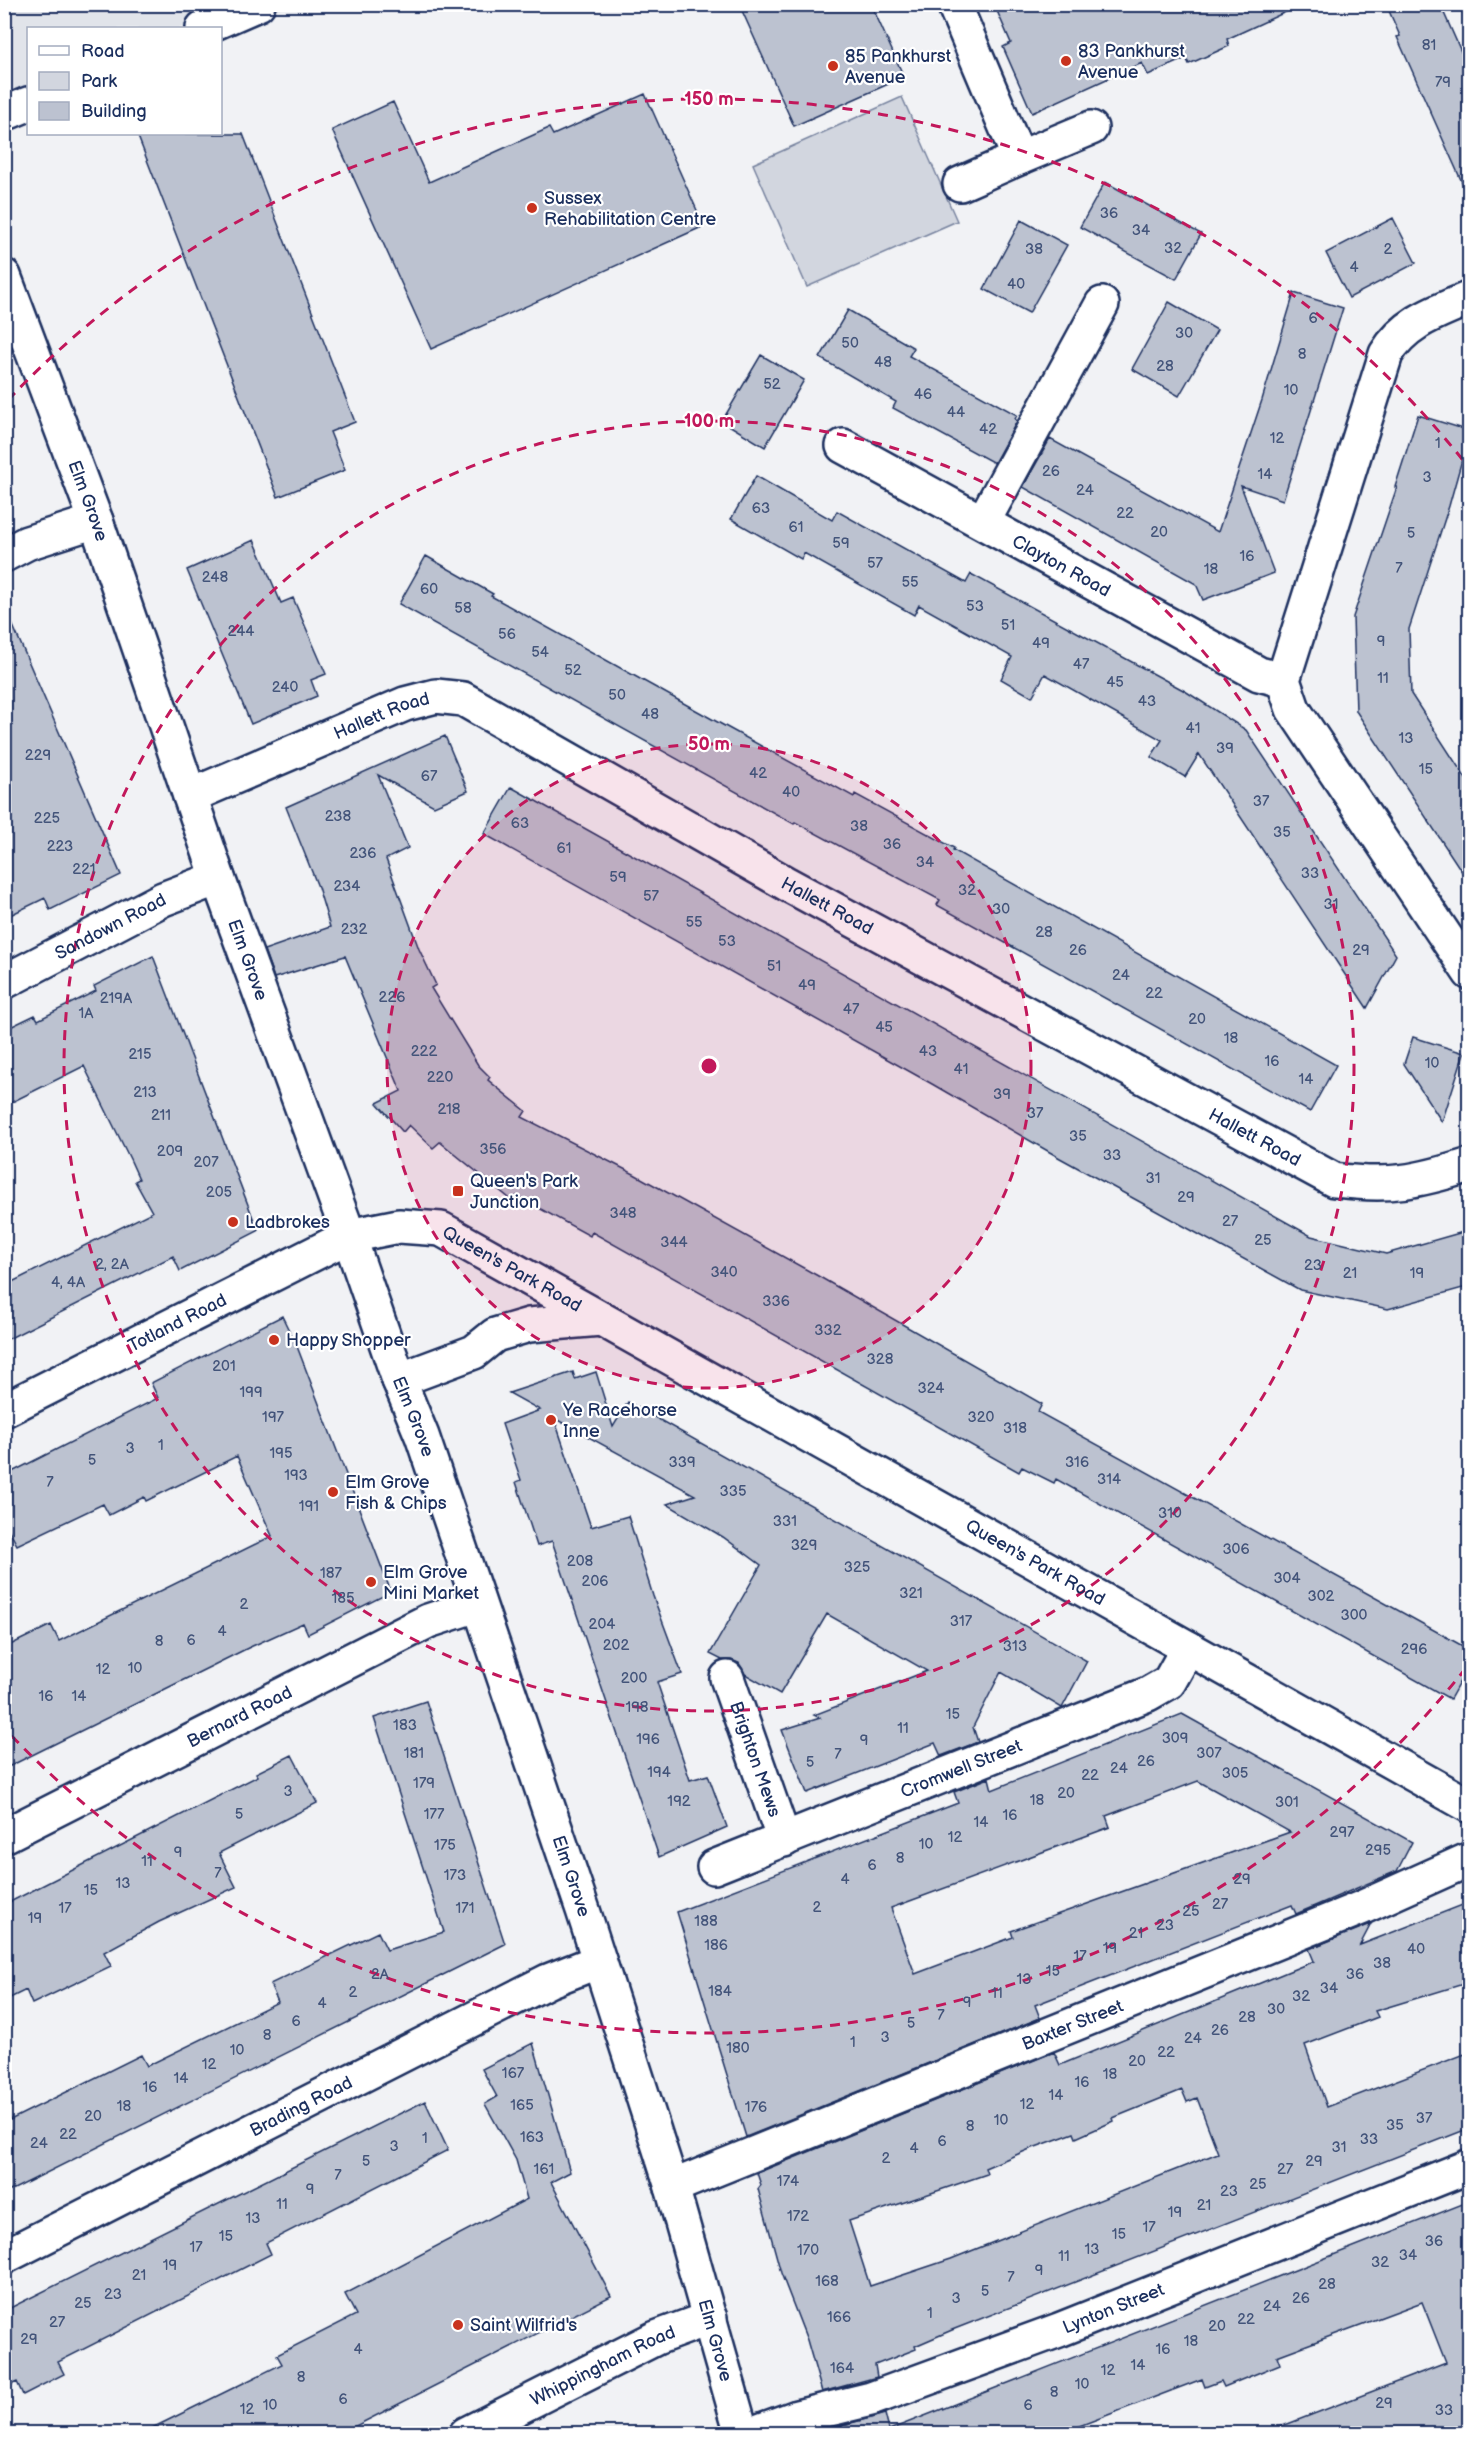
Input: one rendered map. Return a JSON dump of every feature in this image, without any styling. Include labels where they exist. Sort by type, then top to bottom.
[{"type":"street","points":[[205,27],[258,4]]},
{"type":"street","points":[[954,4],[1018,158]]},
{"type":"street","points":[[4,114],[27,104]]},
{"type":"street","points":[[960,184],[1091,128]]},
{"type":"street","name":"Elm Grove","points":[[4,276],[14,330],[96,521],[218,878],[349,1236],[399,1380],[422,1436],[477,1605],[599,1961],[672,2187],[742,2433]]},
{"type":"street","points":[[1470,298],[1414,324],[1394,341],[1386,354],[1283,680],[1293,709],[1470,973]]},
{"type":"street","points":[[983,522],[1102,304]]},
{"type":"street","name":"Clayton Road","points":[[843,446],[1259,674],[1283,680]]},
{"type":"street","points":[[4,555],[27,543],[96,521]]},
{"type":"street","name":"Hallett Road","points":[[190,796],[405,704],[436,696],[463,699],[787,884],[1334,1179],[1375,1185],[1422,1180],[1470,1165]]},
{"type":"street","name":"Sandown Road","points":[[4,982],[163,899],[218,878]]},
{"type":"street","name":"Queen's Park Road","points":[[349,1236],[399,1226],[441,1229],[1470,1806]]},
{"type":"street","name":"Totland Road","points":[[4,1410],[349,1236]]},
{"type":"street","name":"Queen's Park Road","points":[[399,1380],[474,1352],[495,1335],[529,1325],[600,1319]]},
{"type":"street","name":"Bernard Road","points":[[4,1836],[428,1621],[477,1605]]},
{"type":"street","name":"Cromwell Street","points":[[714,1867],[1148,1694],[1169,1682],[1188,1648]]},
{"type":"street","name":"Brighton Mews","points":[[727,1678],[784,1840]]},
{"type":"street","name":"Baxter Street","points":[[672,2187],[1350,1912],[1470,1859]]},
{"type":"street","name":"Brading Road","points":[[4,2257],[548,1981],[599,1961]]},
{"type":"street","name":"Lynton Street","points":[[752,2433],[797,2417],[871,2399],[1059,2330],[1470,2166]]},
{"type":"street","name":"Whippingham Road","points":[[466,2433],[656,2338],[710,2318]]},
{"type":"shaded area","points":[[5,5],[288,5],[249,21],[222,28],[27,27],[27,120],[5,130]]},
{"type":"green space","points":[[902,97],[957,221],[807,287],[753,164]]},
{"type":"building","name":"85 Pankhurst Avenue","points":[[739,4],[871,4],[904,77],[794,126]]},
{"type":"building","name":"83 Pankhurst Avenue","points":[[994,4],[1303,4],[1227,39],[1229,46],[1189,64],[1186,58],[1148,75],[1142,63],[1032,113],[1003,47],[1011,43]]},
{"type":"building","points":[[1386,4],[1440,4],[1470,72],[1470,200],[1397,37],[1400,36]]},
{"type":"building","name":"Sussex Rehabilitation Centre","points":[[645,94],[704,226],[431,349],[332,130],[393,102],[429,182],[549,128],[553,135]]},
{"type":"building","points":[[243,134],[355,422],[330,432],[345,470],[278,497],[137,135]]},
{"type":"building","points":[[1105,182],[1201,234],[1176,279],[1080,227]]},
{"type":"building","points":[[1393,218],[1416,263],[1349,298],[1326,253]]},
{"type":"building","points":[[1021,220],[1067,245],[1029,313],[984,289]]},
{"type":"building","points":[[1294,293],[1343,308],[1283,500],[1241,486],[1274,573],[1203,600],[1196,584],[1023,487],[1050,439],[1218,532],[1262,400]]},
{"type":"building","points":[[1169,302],[1217,330],[1179,396],[1132,369]]},
{"type":"building","points":[[848,310],[914,348],[909,356],[1017,415],[1015,419],[1017,421],[994,463],[893,408],[896,402],[820,358]]},
{"type":"building","points":[[761,355],[804,380],[765,447],[722,421]]},
{"type":"building","points":[[1418,415],[1470,431],[1449,506],[1409,629],[1411,694],[1470,785],[1470,884],[1356,711],[1353,617],[1397,487],[1395,487]]},
{"type":"building","points":[[756,476],[832,520],[837,511],[966,583],[971,574],[1185,691],[1246,730],[1396,955],[1367,1008],[1199,754],[1185,777],[1151,757],[1162,740],[1045,674],[1032,697],[1001,679],[1012,657],[919,605],[914,615],[804,553],[801,559],[731,519]]},
{"type":"building","points":[[254,540],[281,603],[293,598],[326,674],[311,680],[317,696],[251,724],[187,570]]},
{"type":"building","points":[[426,556],[493,594],[491,596],[854,797],[855,794],[954,848],[953,850],[1336,1065],[1310,1112],[937,905],[940,900],[795,822],[794,824],[399,604]]},
{"type":"building","points":[[4,605],[121,875],[50,910],[45,898],[4,918]]},
{"type":"building","points":[[445,736],[468,791],[434,806],[378,775],[408,848],[386,859],[419,949],[436,985],[431,988],[478,1065],[490,1077],[488,1080],[526,1111],[522,1117],[634,1174],[818,1276],[1042,1404],[1038,1412],[1470,1650],[1470,1663],[1450,1699],[1056,1479],[1054,1483],[1022,1467],[1019,1472],[592,1232],[590,1236],[517,1196],[514,1202],[440,1142],[433,1148],[409,1125],[403,1132],[377,1103],[401,1091],[345,956],[274,978],[264,950],[330,927],[318,887],[286,807]]},
{"type":"building","points":[[511,787],[1311,1236],[1386,1254],[1470,1230],[1470,1286],[1388,1309],[1300,1290],[1060,1158],[484,834]]},
{"type":"building","points":[[153,956],[258,1231],[180,1271],[173,1256],[4,1341],[4,1286],[152,1212],[135,1181],[139,1179],[130,1159],[84,1066],[4,1106],[4,1030],[35,1015],[38,1020],[96,991],[94,986]]},
{"type":"building","points":[[1413,1037],[1464,1053],[1442,1122],[1404,1064]]},
{"type":"building","points":[[282,1316],[298,1349],[391,1592],[308,1634],[303,1623],[248,1648],[4,1769],[4,1648],[51,1625],[59,1641],[272,1536],[237,1456],[146,1501],[144,1497],[109,1515],[103,1504],[17,1545],[4,1521],[4,1476],[158,1398],[151,1383]]},
{"type":"building","points":[[573,1372],[575,1379],[596,1372],[613,1427],[628,1402],[1087,1661],[1062,1708],[1001,1672],[973,1727],[978,1742],[941,1756],[935,1743],[807,1793],[782,1730],[820,1718],[814,1715],[927,1671],[827,1614],[780,1694],[745,1674],[739,1663],[722,1660],[710,1654],[761,1565],[723,1537],[667,1504],[695,1495],[554,1418],[591,1527],[628,1516],[653,1596],[682,1674],[657,1682],[690,1780],[708,1775],[727,1827],[659,1857],[552,1541],[537,1546],[516,1482],[521,1480],[502,1424],[540,1410],[509,1393]]},
{"type":"building","points":[[426,1701],[505,1944],[4,2194],[4,2123],[141,2055],[147,2066],[278,2002],[270,1984],[378,1932],[387,1950],[444,1932],[374,1718]]},
{"type":"building","points":[[1182,1714],[1412,1842],[1397,1871],[1296,1914],[1292,1905],[1035,2005],[1040,2018],[746,2137],[677,1912],[958,1803],[954,1792],[989,1778],[992,1790]],"holes":[[[1198,1781],[1290,1832],[1011,1931],[1013,1937],[915,1974],[891,1908],[1110,1827],[1106,1816]]]},
{"type":"building","points":[[292,1755],[317,1803],[219,1853],[236,1887],[159,1922],[104,1952],[111,1966],[32,2004],[26,1990],[4,2001],[4,1905],[258,1776],[256,1773]]},
{"type":"building","points":[[1470,1902],[1470,1982],[1375,2011],[1378,2017],[1305,2045],[1327,2107],[1470,2052],[1470,2128],[952,2330],[915,2346],[916,2349],[875,2365],[877,2377],[822,2392],[807,2340],[781,2273],[758,2189],[761,2185],[757,2173],[1054,2052],[1060,2065],[1314,1961],[1309,1949],[1371,1924],[1360,1945]],"holes":[[[1182,2090],[1187,2102],[1197,2098],[1218,2153],[951,2259],[870,2286],[849,2221],[987,2174],[985,2168],[1074,2133],[1076,2138],[1114,2121],[1113,2118]]]},
{"type":"building","points":[[533,2043],[570,2172],[551,2182],[611,2296],[342,2433],[142,2433],[282,2364],[277,2355],[356,2315],[345,2294],[527,2199],[516,2160],[485,2104],[497,2097],[482,2069]]},
{"type":"building","points":[[425,2101],[448,2150],[266,2243],[271,2254],[58,2362],[64,2374],[23,2395],[17,2382],[4,2388],[4,2311]]},
{"type":"building","points":[[1470,2201],[1470,2426],[1451,2433],[1272,2433],[1272,2430],[1446,2363],[1422,2302],[1277,2356],[1280,2364],[1224,2387],[1221,2381],[1205,2387],[1202,2379],[1061,2433],[834,2433],[832,2428],[885,2414],[889,2430]]},
{"type":"place","name":"83 Pankhurst Avenue","points":[[1066,61]]},
{"type":"place","name":"85 Pankhurst Avenue","points":[[833,66]]},
{"type":"place","name":"Sussex Rehabilitation Centre","points":[[532,208]]},
{"type":"place","name":"Queen's Park Junction","points":[[458,1191]]},
{"type":"place","name":"Ladbrokes","points":[[233,1222]]},
{"type":"place","name":"Happy Shopper","points":[[274,1340]]},
{"type":"place","name":"Ye Racehorse Inne","points":[[551,1420]]},
{"type":"place","name":"Elm Grove Fish & Chips","points":[[333,1492]]},
{"type":"place","name":"Elm Grove Mini Market","points":[[371,1582]]},
{"type":"place","name":"Saint Wilfrid's","points":[[458,2325]]}]
